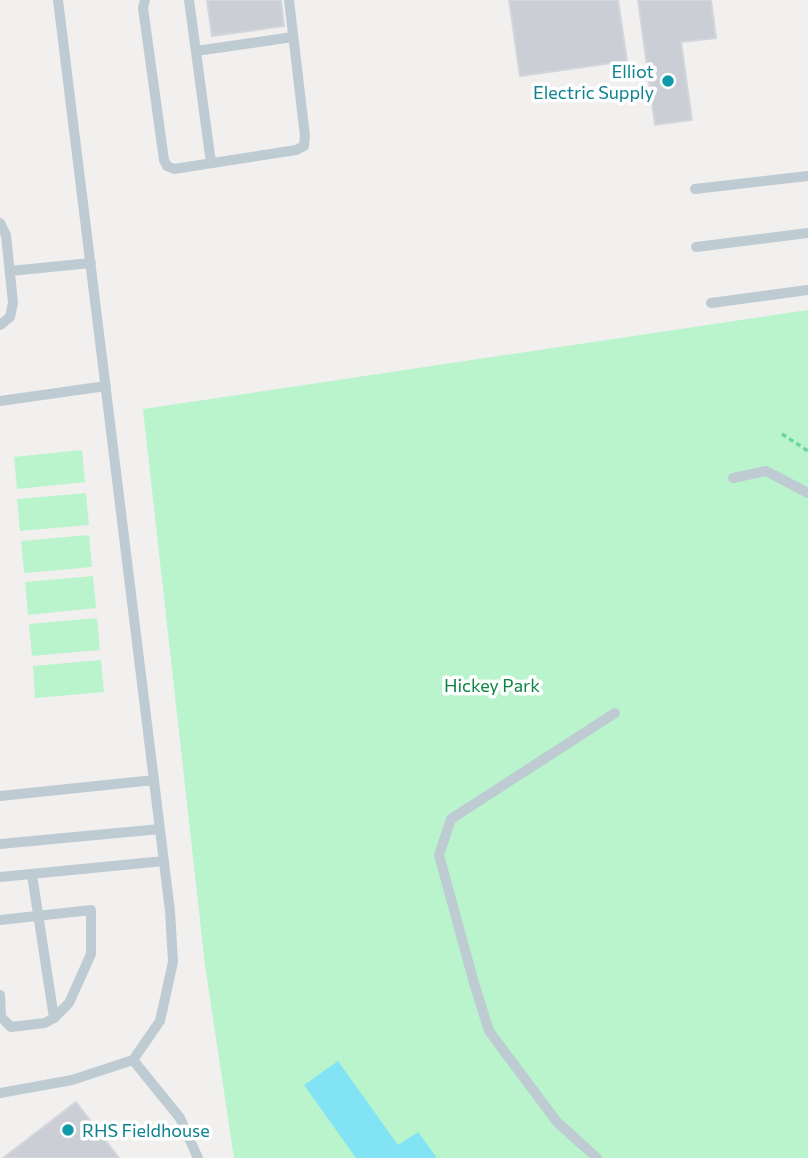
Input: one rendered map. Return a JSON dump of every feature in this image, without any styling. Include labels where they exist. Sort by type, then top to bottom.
[{"type":"lane","points":[[0,1093],[72,1080],[133,1060],[160,1021],[173,962],[170,911],[58,0]]},
{"type":"lane","points":[[145,0],[143,8],[164,160],[167,166],[174,169],[296,150],[304,146],[306,136],[289,0]]},
{"type":"lane","points":[[189,0],[211,163]]},
{"type":"lane","points":[[196,51],[293,37]]},
{"type":"lane","points":[[695,188],[808,176]]},
{"type":"lane","points":[[0,223],[6,235],[13,303],[10,317],[0,326]]},
{"type":"lane","points":[[696,247],[808,233]]},
{"type":"lane","points":[[10,271],[91,263]]},
{"type":"lane","points":[[711,303],[808,290]]},
{"type":"lane","points":[[0,401],[106,386]]},
{"type":"lane","points":[[733,478],[766,471],[808,493]]},
{"type":"lane","points":[[597,1158],[557,1122],[489,1031],[439,855],[451,819],[615,713]]},
{"type":"lane","points":[[0,796],[154,780]]},
{"type":"lane","points":[[0,844],[160,829]]},
{"type":"lane","points":[[0,877],[164,861]]},
{"type":"lane","points":[[32,875],[54,1018]]},
{"type":"lane","points":[[0,920],[91,910],[91,954],[69,1003],[54,1018],[45,1023],[11,1027],[1,1017],[0,995]]},
{"type":"lane","points":[[133,1060],[180,1118],[198,1158]]},
{"type":"path","points":[[782,434],[808,451]]},
{"type":"green space","name":"Hickey Park","points":[[808,310],[808,1158],[234,1158],[205,965],[143,409]]},
{"type":"green space","points":[[82,450],[85,482],[17,489],[14,457]]},
{"type":"green space","points":[[86,493],[89,525],[20,531],[17,499]]},
{"type":"green space","points":[[89,535],[92,567],[24,573],[21,541]]},
{"type":"green space","points":[[93,576],[96,608],[28,615],[25,582]]},
{"type":"green space","points":[[97,618],[100,650],[32,656],[29,624]]},
{"type":"green space","points":[[101,660],[104,692],[35,698],[33,666]]},
{"type":"water","points":[[338,1061],[398,1145],[418,1132],[437,1158],[356,1158],[304,1085]]},
{"type":"building","points":[[207,0],[281,0],[284,26],[212,36]]},
{"type":"building","points":[[509,0],[618,0],[627,61],[520,76]]},
{"type":"building","name":"Elliot Electric Supply","points":[[638,0],[711,0],[716,38],[681,42],[692,120],[655,125]]},
{"type":"building","name":"RHS Fieldhouse","points":[[76,1102],[119,1158],[3,1158]]},
{"type":"place","name":"Elliot Electric Supply","points":[[668,81]]},
{"type":"place","name":"RHS Fieldhouse","points":[[68,1130]]}]
